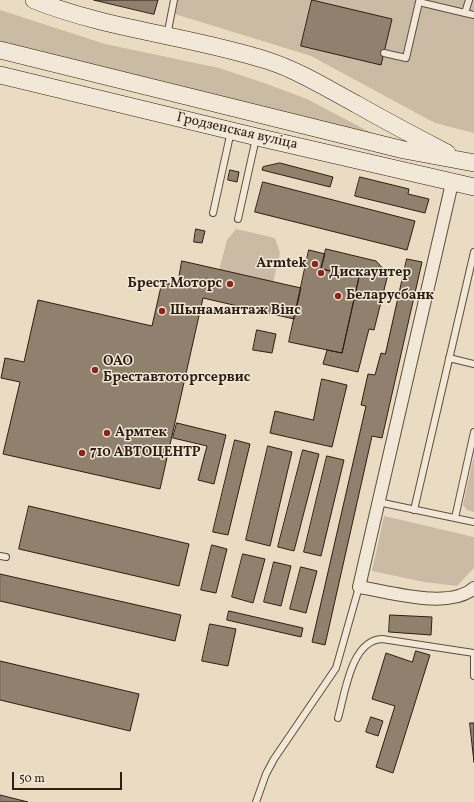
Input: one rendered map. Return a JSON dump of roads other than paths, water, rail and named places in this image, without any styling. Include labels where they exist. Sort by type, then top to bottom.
[{"type":"main road","name":"Гродзенская вуліца","points":[[34,0],[56,9],[219,47],[270,62],[318,83],[469,162]]},
{"type":"main road","name":"Гродзенская вуліца","points":[[0,50],[404,150],[469,162]]},
{"type":"main road","name":"Гродзенская вуліца","points":[[0,75],[17,81],[474,187]]},
{"type":"main road","points":[[0,82],[17,81]]},
{"type":"street","points":[[452,183],[359,587],[442,599],[463,595],[473,591]]},
{"type":"lane","points":[[167,36],[174,0]]},
{"type":"lane","points":[[465,13],[469,0]]},
{"type":"lane","points":[[384,53],[406,58],[419,2],[474,15]]},
{"type":"lane","points":[[213,213],[231,131]]},
{"type":"lane","points":[[238,219],[256,137]]},
{"type":"lane","points":[[414,510],[474,252]]},
{"type":"lane","points":[[449,358],[474,364]]},
{"type":"lane","points":[[455,518],[474,432]]},
{"type":"lane","points":[[378,502],[474,522]]},
{"type":"lane","points":[[256,802],[266,774],[277,754],[336,668],[359,587]]},
{"type":"lane","points":[[338,718],[355,659],[364,645],[371,641],[382,639],[474,653]]},
{"type":"lane","points":[[474,657],[474,676]]},
{"type":"place","name":"Armtek","points":[[315,264]]},
{"type":"place","name":"Дискаунтер","points":[[321,273]]},
{"type":"place","name":"Брест Моторс","points":[[230,284]]},
{"type":"place","name":"Беларусбанк","points":[[338,296]]},
{"type":"place","name":"Шынамантаж Вінс","points":[[162,311]]},
{"type":"place","name":"ОАО Бреставтоторгсервис","points":[[95,370]]},
{"type":"place","name":"Армтек","points":[[107,433]]},
{"type":"place","name":"710 АВТОЦЕНТР","points":[[82,453]]}]
